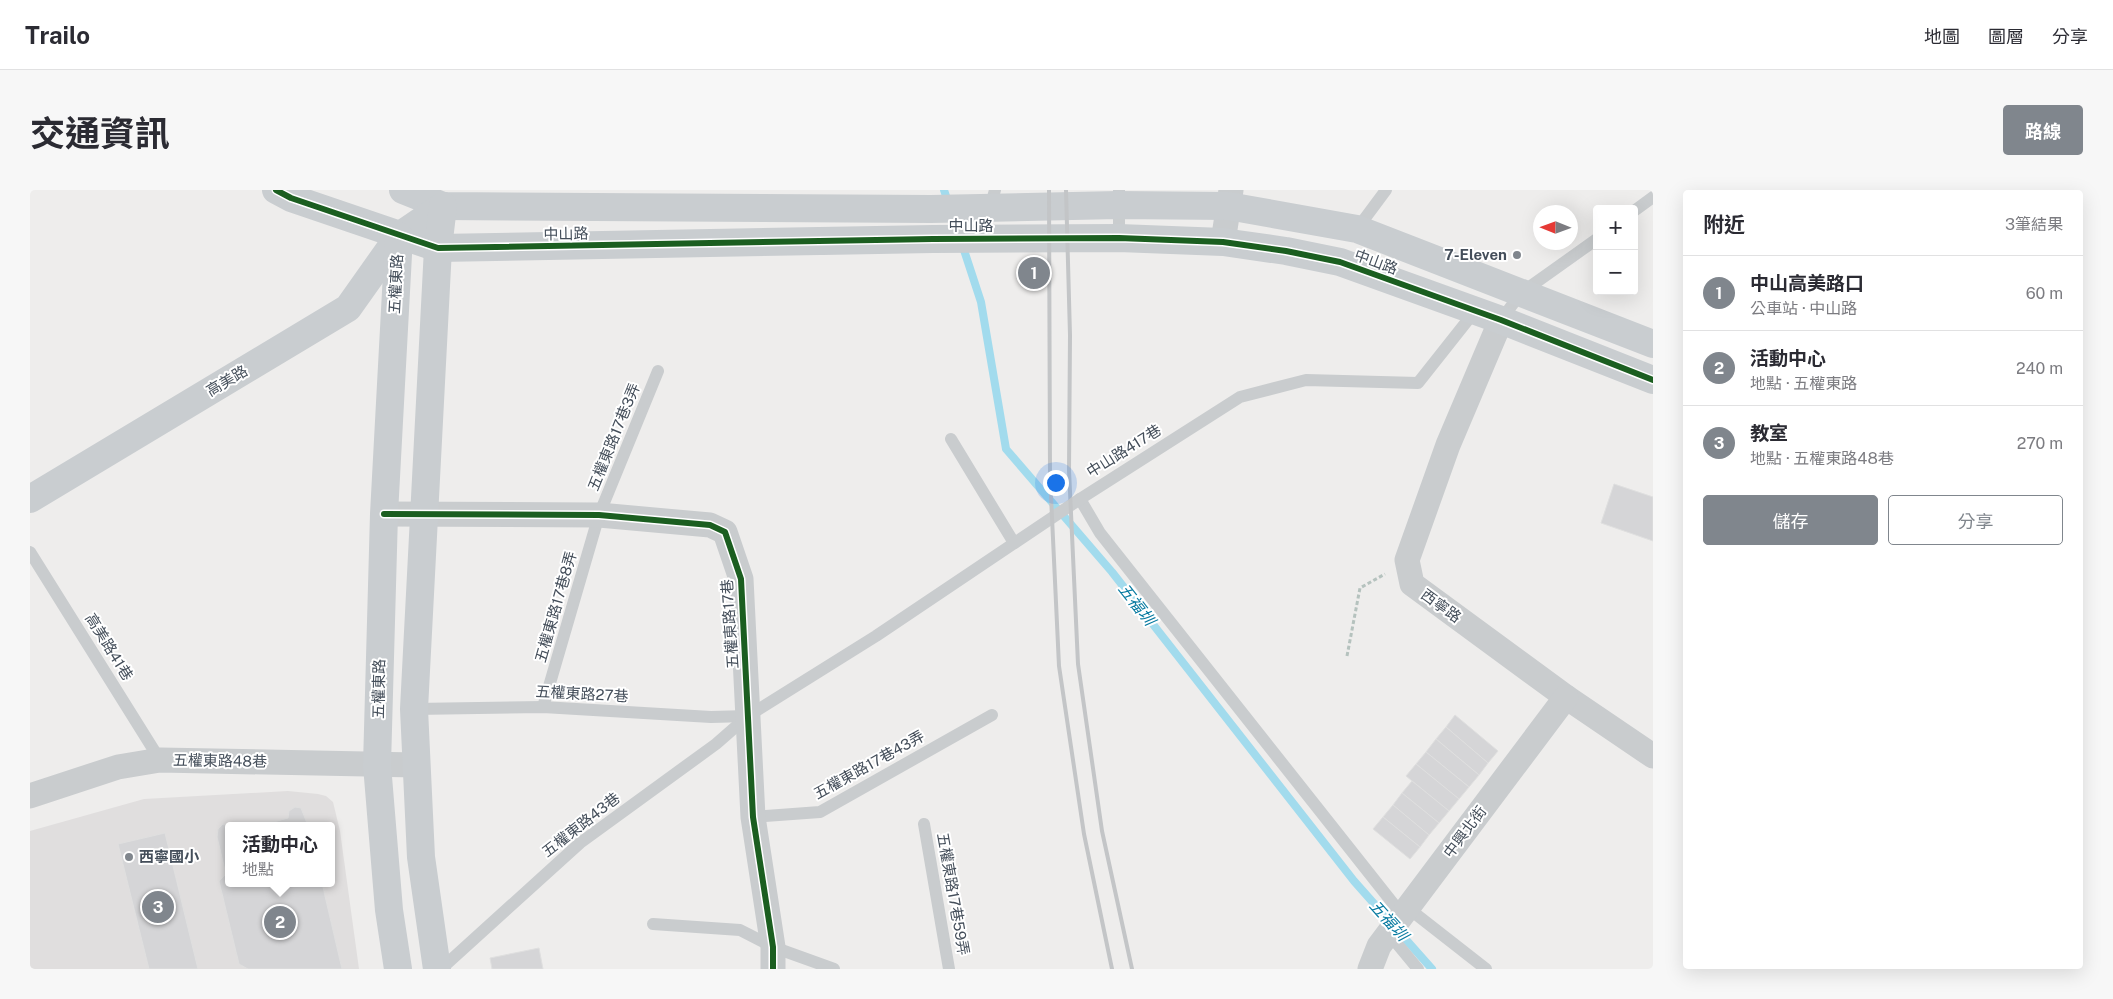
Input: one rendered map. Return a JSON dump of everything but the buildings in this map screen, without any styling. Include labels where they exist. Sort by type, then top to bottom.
[{"type":"street","name":"中山路","points":[[276,190],[291,198],[438,248],[982,238],[1119,238],[1223,242],[1286,251],[1340,262],[1475,310],[1653,380]]},
{"type":"street","name":"中山路","points":[[403,190],[443,206],[1229,198],[1357,229],[1653,344]]},
{"type":"street","points":[[1223,242],[1229,198]]},
{"type":"street","name":"五權東路","points":[[398,969],[389,910],[377,765],[384,514],[399,236],[443,206]]},
{"type":"street","points":[[438,969],[421,857],[414,709],[438,248],[443,206]]},
{"type":"street","name":"高美路","points":[[30,499],[348,308],[399,236]]},
{"type":"street","points":[[1407,560],[1448,445],[1501,320]]},
{"type":"street","name":"五權東路17巷","points":[[384,514],[599,515],[710,525],[725,532],[741,579],[753,817],[773,958]]},
{"type":"street","name":"西寧路","points":[[1407,560],[1412,584],[1566,697],[1653,756]]},
{"type":"street","name":"中興北街","points":[[1370,969],[1379,946],[1566,697]]},
{"type":"street","name":"五權東路48巷","points":[[30,796],[118,767],[160,760],[416,765]]},
{"type":"lane","points":[[1357,229],[1386,190]]},
{"type":"lane","points":[[1638,208],[1653,197]]},
{"type":"lane","points":[[1119,198],[1119,238]]},
{"type":"lane","points":[[982,238],[993,199]]},
{"type":"lane","points":[[1501,320],[1521,293],[1593,242]]},
{"type":"lane","name":"中山路417巷","points":[[748,716],[876,636],[1080,498],[1240,397],[1306,380],[1418,384],[1475,310]]},
{"type":"lane","name":"五權東路17巷3弄","points":[[599,515],[658,371]]},
{"type":"lane","points":[[951,439],[1014,543]]},
{"type":"lane","points":[[1080,498],[1100,533],[1400,919],[1418,969]]},
{"type":"lane","name":"五權東路17巷8弄","points":[[543,707],[599,515]]},
{"type":"lane","name":"高美路41巷","points":[[30,552],[160,760]]},
{"type":"lane","name":"五權東路27巷","points":[[414,709],[543,707],[711,717],[748,716]]},
{"type":"lane","name":"五權東路17巷43弄","points":[[753,817],[820,812],[992,715]]},
{"type":"lane","name":"五權東路43巷","points":[[442,969],[580,843],[716,744],[748,716]]},
{"type":"lane","name":"五權東路17巷59弄","points":[[924,824],[949,969]]},
{"type":"lane","points":[[1400,919],[1486,969]]},
{"type":"lane","points":[[653,924],[740,930],[773,958],[834,969]]},
{"type":"path","points":[[1347,656],[1360,588],[1407,560]]},
{"type":"shaded area","name":"西寧國小","points":[[288,791],[326,796],[333,802],[340,831],[359,969],[30,969],[30,831],[144,799]]},
{"type":"waterway","name":"五福圳","points":[[944,190],[958,233]]},
{"type":"waterway","name":"五福圳","points":[[962,244],[981,302],[1006,449],[1112,572],[1354,881],[1432,969]]},
{"type":"railway","points":[[1049,190],[1050,475],[1059,666],[1084,834],[1112,969]]},
{"type":"railway","points":[[1066,190],[1070,335],[1069,470],[1078,664],[1102,831],[1132,969]]},
{"type":"cycle path","points":[[276,190],[291,198],[438,248],[933,239],[1119,238],[1223,242],[1286,251],[1340,262],[1501,320],[1653,380]]},
{"type":"cycle path","points":[[384,514],[599,515],[710,525],[725,532],[741,579],[753,817],[773,947],[773,969]]},
{"type":"place","name":"7-Eleven","points":[[1517,255]]},
{"type":"place","name":"中山高美路口","points":[[1034,273]]},
{"type":"place","name":"西寧國小","points":[[129,857]]},
{"type":"place","name":"教室","points":[[158,907]]},
{"type":"place","name":"活動中心","points":[[280,922]]}]
